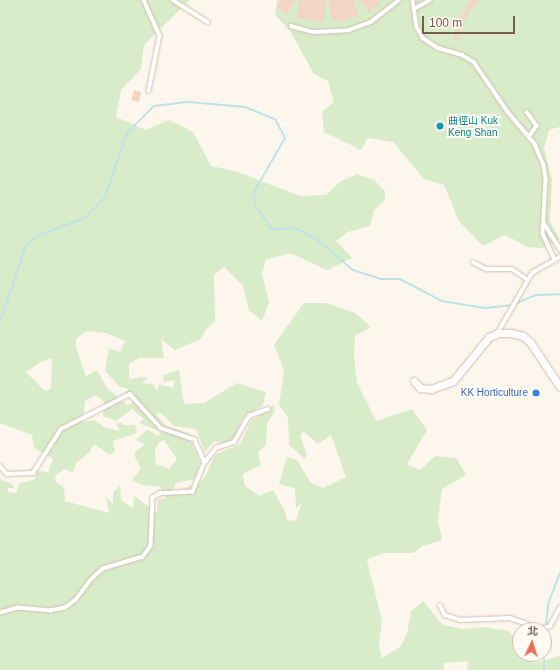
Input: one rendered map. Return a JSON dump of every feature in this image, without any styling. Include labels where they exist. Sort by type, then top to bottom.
[{"type":"street","points":[[414,382],[420,388],[431,389],[453,381],[489,337],[498,333],[523,336],[530,342],[560,387]]},
{"type":"lane","points":[[144,0],[160,36],[149,91]]},
{"type":"lane","points":[[173,0],[208,22]]},
{"type":"lane","points":[[292,26],[314,32],[349,30],[371,22],[399,0]]},
{"type":"lane","points":[[413,0],[417,27],[423,38],[433,46],[462,55],[474,62],[508,112],[530,136],[538,150],[545,172],[543,216],[545,240],[555,260]]},
{"type":"lane","points":[[414,9],[430,0]]},
{"type":"lane","points":[[527,112],[537,126],[530,136]]},
{"type":"lane","points":[[543,216],[545,226],[560,250]]},
{"type":"lane","points":[[498,333],[518,300],[527,279],[538,269],[560,257]]},
{"type":"lane","points":[[473,262],[486,269],[512,269],[527,279]]},
{"type":"lane","points":[[0,466],[8,474],[33,473],[61,429],[130,394],[161,428],[195,440],[205,462]]},
{"type":"lane","points":[[0,613],[18,608],[51,611],[65,608],[76,600],[91,580],[103,569],[143,557],[151,543],[150,516],[153,498],[160,494],[193,492],[205,462],[216,448],[234,442],[249,416],[268,409]]},
{"type":"lane","points":[[440,605],[445,615],[460,620],[510,618],[521,622]]},
{"type":"lane","points":[[552,622],[560,608]]},
{"type":"green space","points":[[0,0],[190,0],[144,45],[141,69],[121,90],[116,117],[146,130],[169,120],[193,132],[211,166],[235,171],[300,196],[326,195],[341,181],[357,174],[374,180],[385,191],[385,199],[374,211],[370,226],[348,232],[336,241],[352,258],[327,270],[290,253],[266,260],[262,274],[269,302],[262,321],[249,310],[243,286],[224,267],[214,275],[215,322],[206,329],[201,339],[175,350],[161,339],[164,358],[139,358],[129,364],[129,379],[145,377],[147,379],[141,383],[153,384],[157,391],[159,384],[173,388],[175,380],[163,382],[164,375],[179,370],[184,404],[204,403],[237,383],[266,392],[263,405],[243,418],[233,445],[214,441],[205,452],[196,429],[174,426],[161,413],[156,414],[166,426],[188,433],[200,463],[195,479],[176,483],[171,495],[204,479],[215,455],[240,444],[251,421],[274,405],[275,411],[267,423],[266,444],[258,453],[261,465],[243,474],[245,486],[259,496],[273,490],[285,511],[287,521],[296,520],[302,503],[296,508],[295,488],[279,484],[287,457],[297,460],[310,482],[323,488],[346,477],[331,435],[318,444],[303,431],[300,437],[307,454],[305,459],[289,445],[288,418],[279,405],[284,370],[274,345],[304,303],[326,303],[355,313],[371,327],[355,336],[354,356],[357,383],[376,421],[412,409],[427,430],[407,464],[420,470],[435,456],[456,458],[466,475],[442,489],[438,520],[442,540],[423,546],[413,553],[383,553],[367,560],[382,621],[379,645],[382,658],[400,647],[407,634],[411,611],[423,601],[443,625],[463,629],[483,627],[509,631],[512,635],[512,662],[552,662],[552,658],[560,656],[560,670],[467,670],[468,661],[445,663],[443,670],[0,670],[0,477],[2,480],[12,484],[14,488],[8,488],[8,492],[16,493],[20,483],[34,480],[38,471],[48,472],[53,459],[34,448],[32,435],[0,423]],"holes":[[[86,331],[106,333],[125,341],[120,352],[109,348],[105,371],[120,387],[129,389],[126,392],[133,402],[127,405],[107,388],[97,370],[86,376],[76,348],[76,339]],[[52,358],[51,389],[45,391],[26,372],[39,363]],[[95,395],[104,401],[103,416],[116,421],[132,409],[144,419],[139,423],[161,432],[158,436],[147,429],[136,440],[145,445],[136,451],[134,455],[141,468],[132,480],[143,485],[160,487],[166,498],[158,500],[157,513],[134,496],[133,509],[121,500],[120,486],[113,492],[113,504],[106,497],[109,513],[65,501],[64,488],[55,481],[56,475],[65,469],[73,473],[76,463],[89,453],[94,444],[110,455],[115,451],[113,441],[137,433],[135,425],[123,425],[122,422],[116,424],[120,431],[104,427],[94,420],[83,422],[85,401]],[[164,440],[177,459],[169,469],[156,464],[155,450],[159,442]]]},
{"type":"green space","points":[[277,0],[560,0],[560,127],[549,130],[544,148],[552,180],[550,222],[560,239],[542,248],[528,247],[505,235],[483,246],[459,221],[444,185],[424,179],[393,142],[368,138],[361,150],[324,132],[322,112],[334,102],[328,81],[314,74],[290,31],[275,15]]},
{"type":"building","points":[[281,0],[295,0],[287,14],[276,8]]},
{"type":"building","points":[[300,0],[326,0],[323,22],[297,18]]},
{"type":"building","points":[[328,0],[354,0],[359,19],[352,16],[348,20],[333,21]]},
{"type":"building","points":[[360,0],[376,0],[381,7],[373,6],[370,14]]},
{"type":"building","points":[[471,0],[479,0],[465,19],[458,41],[453,39],[459,25],[456,24]]},
{"type":"building","points":[[134,90],[141,92],[139,102],[131,100]]},
{"type":"waterway","points":[[0,322],[26,245],[39,235],[85,218],[105,197],[127,133],[154,106],[189,102],[245,107],[275,119],[285,138],[254,192],[255,206],[272,229],[295,228],[319,241],[353,270],[380,279],[400,279],[442,301],[485,308],[512,305],[536,295],[560,294]]},
{"type":"waterway","points":[[546,622],[548,604],[560,573]]},
{"type":"waterway","points":[[544,662],[544,670]]},
{"type":"place","name":"曲徑山 Kuk Keng Shan","points":[[440,126]]},
{"type":"place","name":"KK Horticulture","points":[[536,393]]}]
